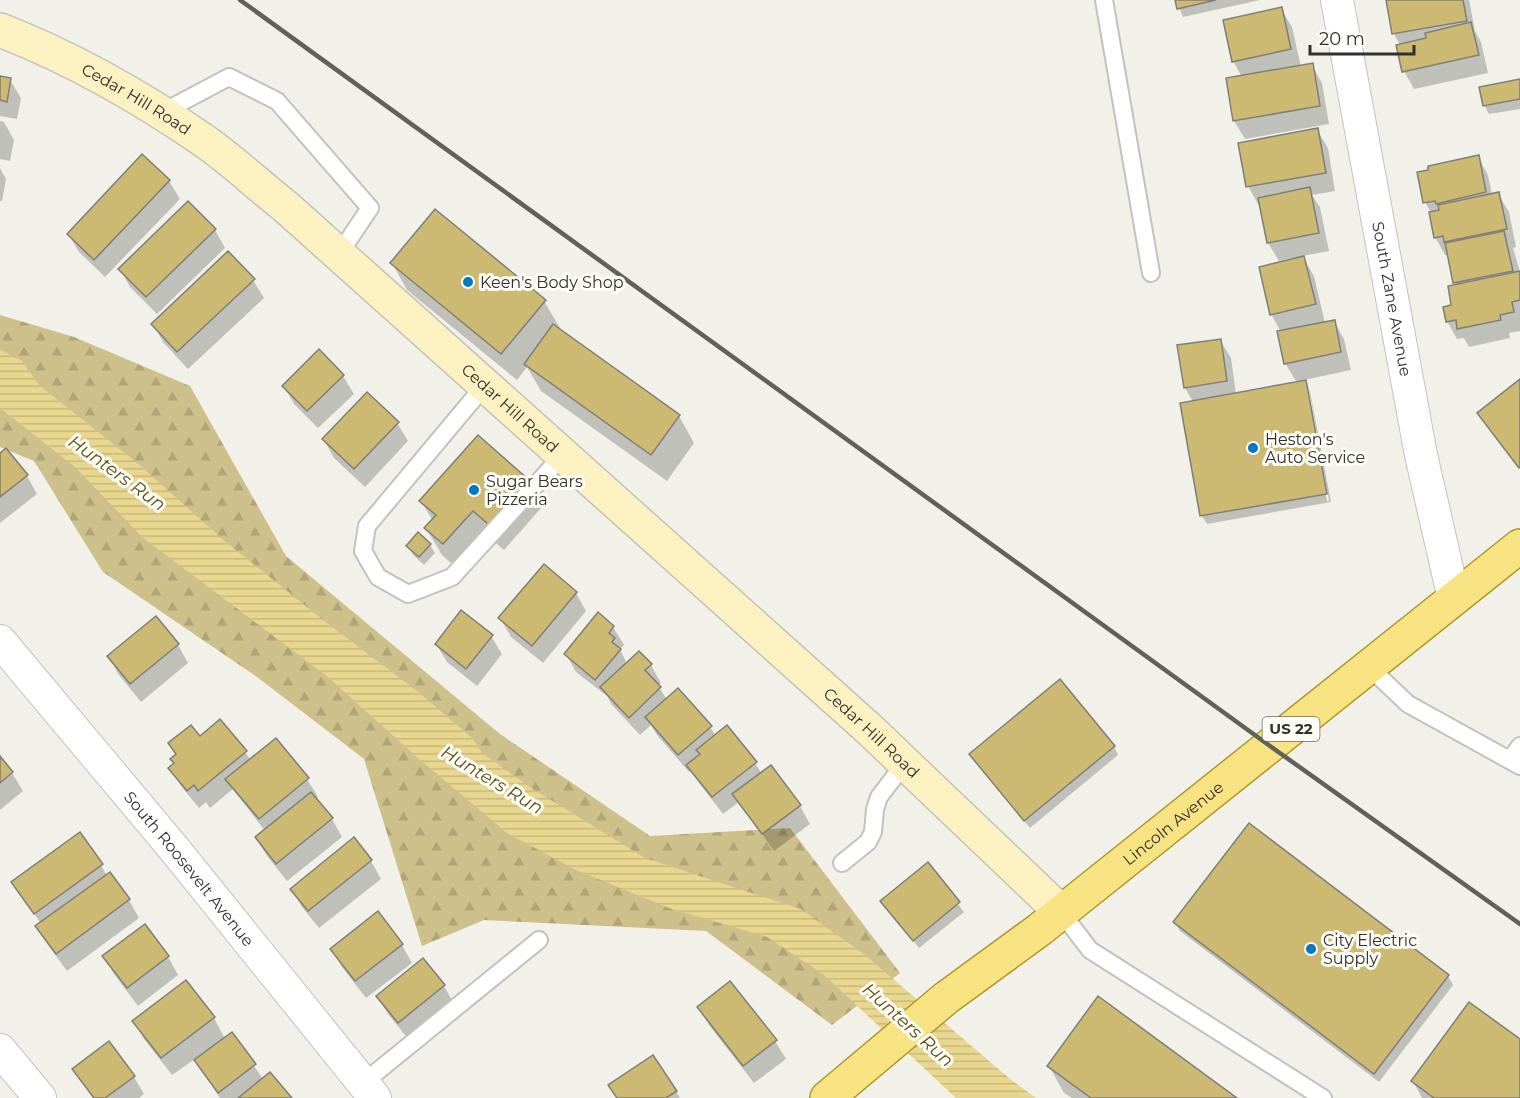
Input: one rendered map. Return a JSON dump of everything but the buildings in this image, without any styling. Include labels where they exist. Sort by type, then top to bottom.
[{"type":"main road","name":"Cedar Hill Road","points":[[0,30],[71,61],[117,85],[204,141],[285,207],[868,728],[1061,912]]},
{"type":"main road","name":"Lincoln Avenue","points":[[827,1098],[946,998],[1061,912],[1520,546]]},
{"type":"street","name":"South Zane Avenue","points":[[1337,0],[1421,455],[1454,599]]},
{"type":"street","name":"South Roosevelt Avenue","points":[[0,641],[175,850],[360,1093]]},
{"type":"street","points":[[0,1050],[40,1098]]},
{"type":"lane","points":[[1104,0],[1151,273]]},
{"type":"lane","points":[[161,113],[230,77],[277,101],[370,208],[339,254]]},
{"type":"lane","points":[[485,385],[367,526],[363,550],[378,577],[408,594],[452,577],[563,455]]},
{"type":"lane","points":[[1369,667],[1408,704],[1516,757]]},
{"type":"lane","points":[[842,863],[868,842],[873,832],[875,809],[879,797],[905,763]]},
{"type":"lane","points":[[1061,912],[1090,950],[1323,1098]]},
{"type":"lane","points":[[360,1093],[539,940]]},
{"type":"green space","points":[[0,315],[74,337],[190,386],[286,556],[500,734],[650,836],[790,828],[900,973],[832,1025],[706,931],[484,920],[422,946],[364,759],[257,677],[103,572],[34,461],[0,447]]},
{"type":"water","name":"Hunters Run","points":[[0,350],[21,360],[39,385],[136,462],[226,542],[323,620],[417,691],[472,738],[482,753],[533,789],[645,858],[801,909],[865,955],[1009,1078],[1036,1098],[956,1098],[824,975],[767,937],[669,908],[576,870],[507,833],[419,759],[328,677],[142,537],[75,467],[0,408]]},
{"type":"railway","points":[[240,0],[1270,746],[1520,924]]},
{"type":"place","name":"Keen's Body Shop","points":[[468,282]]},
{"type":"place","name":"Heston's Auto Service","points":[[1253,448]]},
{"type":"place","name":"Sugar Bears Pizzeria","points":[[474,490]]},
{"type":"place","name":"City Electric Supply","points":[[1311,949]]}]
